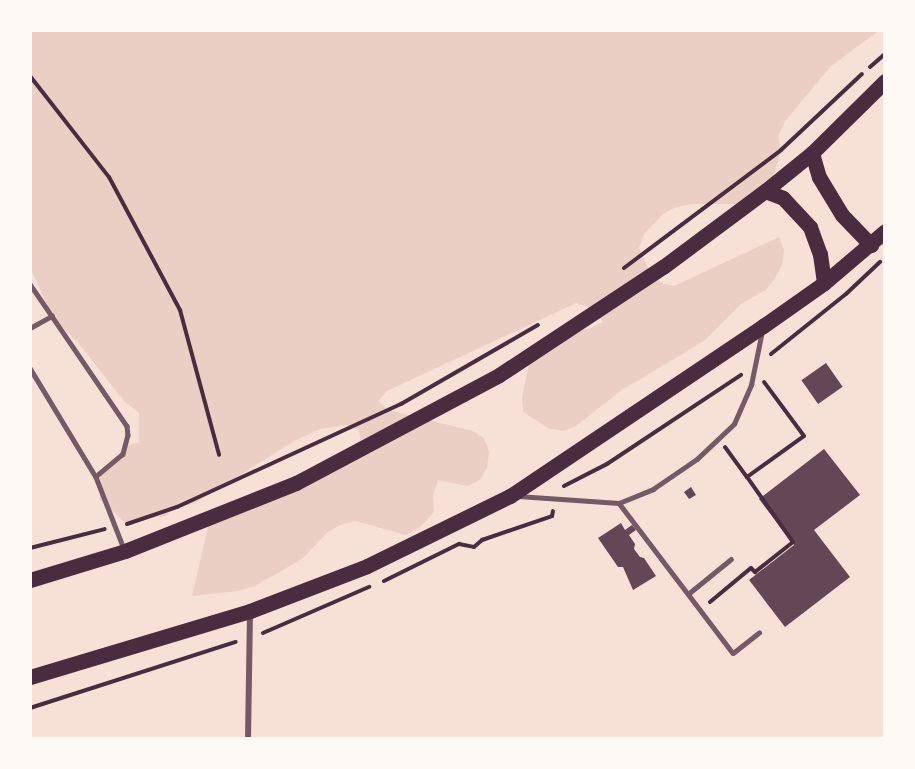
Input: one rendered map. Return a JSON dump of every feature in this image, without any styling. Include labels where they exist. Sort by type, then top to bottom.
[{"type":"main road","points":[[30,580],[125,551],[296,483],[499,375],[663,267],[765,191],[812,153],[885,81]]},
{"type":"main road","points":[[812,153],[819,177],[842,215],[871,245]]},
{"type":"main road","points":[[765,191],[783,198],[810,227],[820,254],[824,283]]},
{"type":"main road","points":[[30,676],[250,611],[367,566],[510,496],[824,283],[885,231]]},
{"type":"street","points":[[248,739],[250,611]]},
{"type":"lane","points":[[30,284],[127,426],[128,435],[123,454],[96,477]]},
{"type":"lane","points":[[30,328],[52,316]]},
{"type":"lane","points":[[510,496],[619,503],[654,489],[697,459],[734,424],[751,385],[763,326]]},
{"type":"lane","points":[[30,368],[96,477],[125,551]]},
{"type":"lane","points":[[619,503],[733,653],[759,633]]},
{"type":"lane","points":[[688,594],[731,559]]},
{"type":"path","points":[[621,270],[781,150],[885,54]]},
{"type":"path","points":[[30,76],[109,177],[180,310],[219,455]]},
{"type":"path","points":[[30,548],[115,527],[177,507],[400,404],[543,322]]},
{"type":"path","points":[[747,477],[804,436],[760,377]]},
{"type":"path","points":[[700,610],[751,568],[754,572],[793,542],[719,438]]},
{"type":"path","points":[[30,708],[236,642]]},
{"type":"shaded area","points":[[30,30],[880,30],[831,66],[786,120],[778,136],[781,150],[772,181],[737,204],[692,204],[677,207],[664,213],[644,234],[639,248],[647,266],[661,283],[674,286],[779,237],[784,250],[782,265],[766,290],[741,304],[704,341],[622,390],[576,426],[563,431],[548,428],[523,412],[522,397],[531,354],[558,336],[591,328],[603,322],[593,308],[576,303],[387,391],[378,401],[388,410],[473,431],[484,438],[489,452],[487,468],[480,480],[467,486],[438,480],[433,495],[434,512],[421,526],[406,535],[355,521],[340,525],[327,533],[302,559],[255,586],[238,591],[192,596],[209,523],[343,467],[361,444],[359,430],[345,425],[321,429],[296,440],[194,504],[177,507],[166,516],[137,520],[127,524],[99,499],[102,491],[96,477],[119,458],[125,447],[139,442],[139,413],[124,401],[79,344],[52,316],[30,267]]},
{"type":"building","points":[[826,363],[843,387],[818,404],[801,380]]},
{"type":"building","points":[[824,449],[860,495],[814,530],[850,577],[785,627],[749,580],[794,545],[759,499]]},
{"type":"building","points":[[691,487],[696,495],[689,499],[684,492]]},
{"type":"building","points":[[621,523],[625,530],[632,525],[636,530],[629,535],[635,544],[634,549],[640,557],[644,558],[656,576],[633,590],[623,567],[618,567],[598,538]]}]
